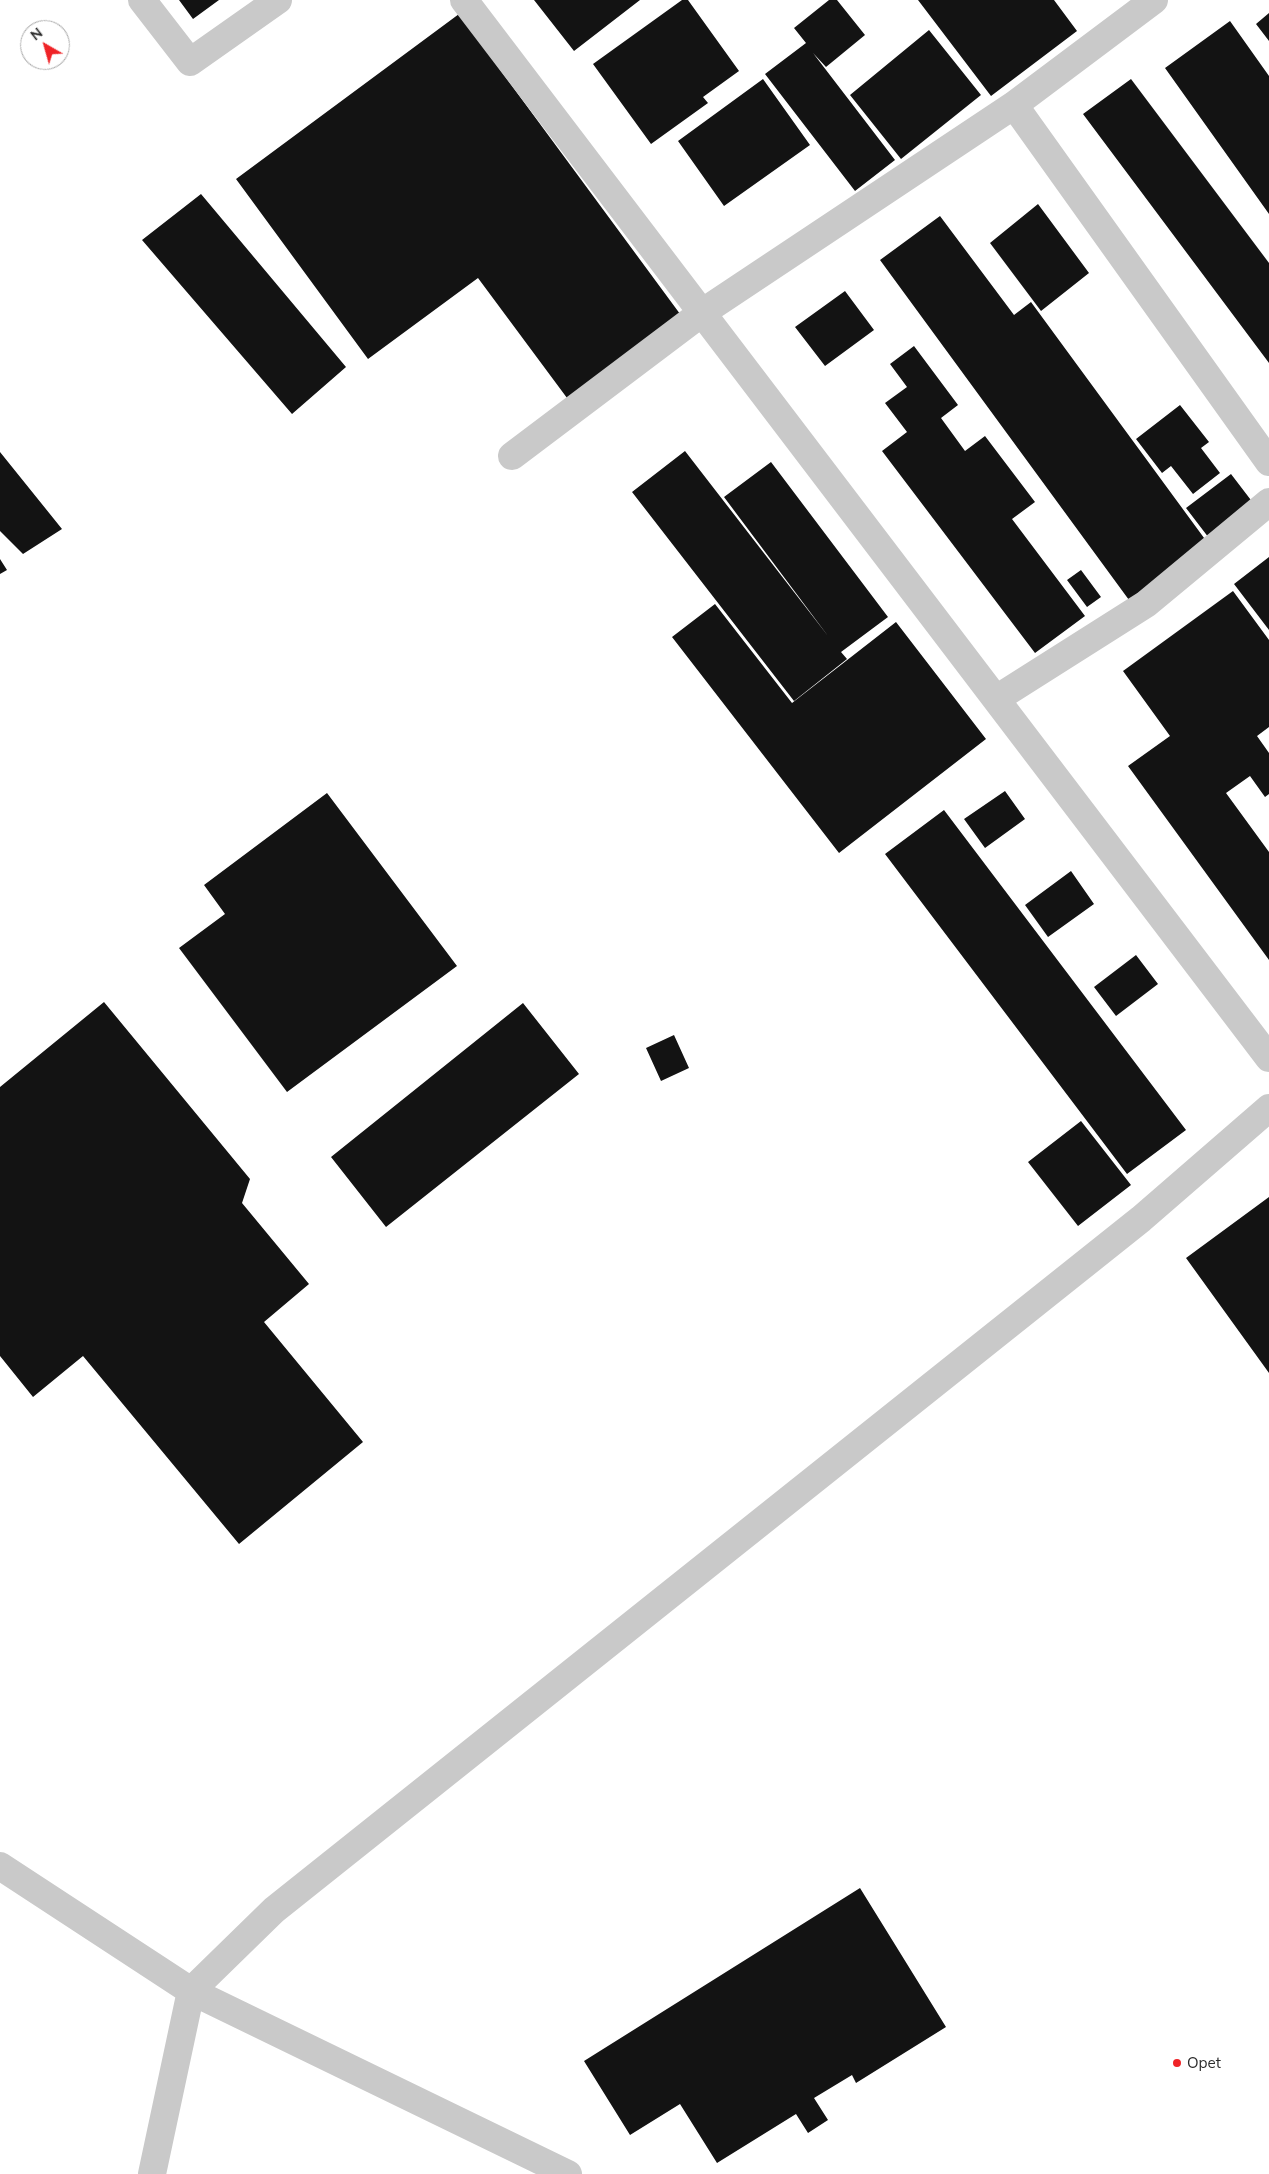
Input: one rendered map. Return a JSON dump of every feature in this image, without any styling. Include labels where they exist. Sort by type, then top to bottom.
[{"type":"street","points":[[142,0],[190,62],[278,0]]},
{"type":"street","points":[[464,0],[1269,1058]]},
{"type":"street","points":[[512,456],[703,312],[1014,105],[1154,0]]},
{"type":"street","points":[[1014,105],[1269,462]]},
{"type":"street","points":[[996,699],[1146,604],[1269,502]]},
{"type":"street","points":[[152,2174],[191,1991],[274,1910],[1141,1219],[1269,1108]]},
{"type":"street","points":[[0,1866],[191,1991],[568,2174]]},
{"type":"building","points":[[179,0],[219,0],[193,19]]},
{"type":"building","points":[[534,0],[640,0],[574,51]]},
{"type":"building","points":[[682,0],[688,0],[739,71],[703,97],[708,103],[651,144],[593,64]]},
{"type":"building","points":[[829,0],[837,0],[865,35],[826,67],[813,53],[895,160],[855,191],[765,74],[806,43],[794,28]]},
{"type":"building","points":[[918,0],[1054,0],[1077,31],[991,96]]},
{"type":"building","points":[[1269,13],[1269,41],[1256,24]]},
{"type":"building","points":[[459,14],[683,318],[570,402],[478,278],[368,359],[236,179]]},
{"type":"building","points":[[1230,21],[1269,76],[1269,214],[1165,68]]},
{"type":"building","points":[[929,30],[981,95],[901,159],[850,95]]},
{"type":"building","points":[[763,79],[810,145],[724,206],[678,141]]},
{"type":"building","points":[[1131,79],[1269,263],[1269,363],[1083,114]]},
{"type":"building","points":[[201,194],[346,367],[292,414],[142,240]]},
{"type":"building","points":[[1038,204],[1089,273],[1041,311],[990,243]]},
{"type":"building","points":[[940,216],[1014,315],[1031,302],[1207,542],[1129,600],[880,260]]},
{"type":"building","points":[[845,291],[874,330],[825,366],[795,327]]},
{"type":"building","points":[[914,346],[958,405],[941,418],[965,451],[985,436],[1035,502],[1012,519],[1085,616],[1035,653],[882,451],[907,432],[885,403],[907,387],[890,364]]},
{"type":"building","points":[[1180,405],[1209,442],[1201,448],[1220,473],[1193,494],[1171,466],[1162,473],[1136,439]]},
{"type":"building","points":[[685,451],[828,636],[724,497],[771,462],[888,617],[841,652],[847,659],[794,701],[632,492]]},
{"type":"building","points":[[0,452],[62,529],[23,554],[0,531]]},
{"type":"building","points":[[1231,474],[1257,508],[1212,542],[1186,508]]},
{"type":"building","points":[[1269,557],[1269,630],[1234,584]]},
{"type":"building","points":[[0,559],[7,570],[0,574]]},
{"type":"building","points":[[1081,570],[1101,597],[1087,607],[1067,580]]},
{"type":"building","points":[[1233,591],[1269,640],[1269,727],[1257,736],[1269,753],[1269,794],[1265,797],[1250,776],[1226,793],[1269,852],[1269,960],[1128,766],[1170,736],[1123,671]]},
{"type":"building","points":[[715,604],[792,703],[896,622],[986,739],[839,853],[672,637]]},
{"type":"building","points":[[1005,791],[1025,819],[985,848],[964,819]]},
{"type":"building","points":[[327,793],[457,966],[287,1092],[179,948],[225,914],[204,885]]},
{"type":"building","points":[[944,810],[1186,1130],[1127,1174],[885,854]]},
{"type":"building","points":[[1071,871],[1094,904],[1048,937],[1025,905]]},
{"type":"building","points":[[1136,955],[1158,984],[1116,1016],[1094,987]]},
{"type":"building","points":[[104,1002],[250,1179],[242,1203],[309,1284],[264,1322],[363,1442],[239,1544],[83,1356],[33,1397],[0,1356],[0,1087]]},
{"type":"building","points":[[523,1003],[579,1074],[386,1227],[331,1157]]},
{"type":"building","points":[[674,1035],[689,1068],[661,1081],[646,1048]]},
{"type":"building","points":[[1081,1121],[1131,1185],[1078,1226],[1028,1162]]},
{"type":"building","points":[[1269,1197],[1269,1373],[1186,1258]]},
{"type":"building","points":[[860,1888],[946,2027],[856,2083],[852,2075],[814,2098],[828,2120],[808,2133],[796,2114],[717,2163],[680,2104],[630,2135],[584,2061]]},
{"type":"place","name":"Opet","points":[[1177,2063]]}]
